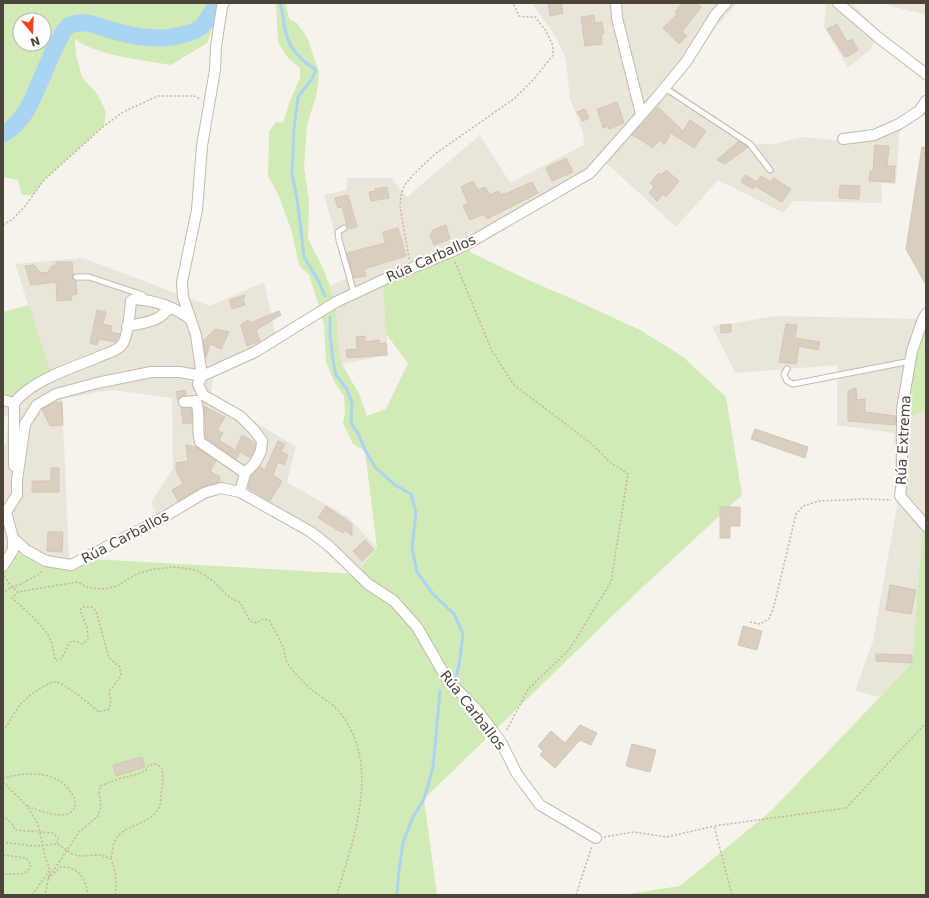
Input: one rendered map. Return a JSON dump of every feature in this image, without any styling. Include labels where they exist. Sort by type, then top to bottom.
[{"type":"street","points":[[224,3],[222,7],[216,46],[215,70],[202,146],[196,210],[182,282],[183,297],[196,335],[202,376],[198,384],[203,395],[240,416],[254,430],[262,441],[261,451],[255,463],[245,473],[240,492]]},
{"type":"street","points":[[616,3],[617,18],[641,114]]},
{"type":"street","name":"Rúa Carballos","points":[[202,376],[255,352],[320,311],[354,293],[451,252],[590,173],[686,62],[716,14],[726,3]]},
{"type":"street","points":[[838,3],[879,38],[926,74]]},
{"type":"street","points":[[843,139],[874,135],[899,124],[919,111],[926,101]]},
{"type":"street","points":[[17,480],[14,474],[14,403],[18,398],[45,380],[111,351],[121,345],[127,327],[131,301],[134,299],[144,299],[162,304],[192,320]]},
{"type":"street","points":[[127,327],[154,321],[166,314],[169,307]]},
{"type":"street","name":"Rúa Extrema","points":[[900,496],[902,480],[902,409],[911,361],[923,318],[926,314]]},
{"type":"street","points":[[3,566],[13,550],[13,538],[4,513],[18,495],[17,480],[25,424],[37,406],[56,394],[97,383],[151,372],[180,372],[202,376]]},
{"type":"street","points":[[3,400],[14,403]]},
{"type":"street","points":[[184,402],[196,401],[198,408],[200,442],[245,473]]},
{"type":"street","name":"Rúa Carballos","points":[[13,538],[26,550],[46,561],[71,565],[159,520],[204,493],[221,488],[240,492],[311,532],[330,547],[368,584],[394,601],[417,627],[447,679],[476,710],[501,742],[517,774],[540,805],[596,838]]},
{"type":"street","points":[[900,496],[926,526]]},
{"type":"lane","points":[[665,88],[750,144],[770,170]]},
{"type":"lane","points":[[344,228],[338,232],[339,240],[354,293]]},
{"type":"lane","points":[[76,277],[89,278],[143,295],[144,299]]},
{"type":"lane","points":[[787,369],[784,374],[787,382],[793,384],[911,361]]},
{"type":"path","points":[[414,268],[408,258],[400,206],[404,186],[435,154],[515,98],[534,79],[553,55],[553,46],[546,31],[535,17],[519,16],[513,3]]},
{"type":"path","points":[[3,225],[13,219],[26,205],[44,180],[104,126],[123,112],[158,96],[194,96],[209,101]]},
{"type":"path","points":[[451,252],[492,351],[514,385],[592,444],[610,462],[628,474],[611,582],[569,650],[529,688],[508,725],[501,742]]},
{"type":"path","points":[[750,622],[760,624],[769,619],[774,606],[796,514],[803,506],[818,501],[864,499],[890,501],[900,496]]},
{"type":"path","points":[[3,595],[5,591],[21,584],[41,572],[52,562]]},
{"type":"path","points":[[3,731],[20,704],[50,682],[57,682],[84,699],[98,712],[109,709],[111,701],[109,692],[121,676],[120,667],[109,658],[96,610],[92,607],[83,607],[80,610],[87,627],[88,640],[82,644],[76,641],[70,642],[62,658],[56,661],[50,637],[12,598],[18,592],[77,582],[89,588],[105,589],[117,586],[134,575],[154,569],[176,567],[196,570],[212,580],[230,598],[240,602],[250,621],[257,623],[263,619],[269,620],[283,648],[287,663],[300,679],[337,710],[352,732],[358,749],[362,791],[360,809],[351,847],[337,895]]},
{"type":"path","points":[[3,575],[18,592]]},
{"type":"path","points":[[576,895],[596,838],[634,832],[667,837],[714,826],[846,808],[926,723]]},
{"type":"path","points":[[48,879],[79,832],[98,816],[101,807],[99,793],[100,786],[118,779],[138,774],[146,770],[149,765],[156,764],[162,768],[164,776],[160,805],[153,816],[126,829],[117,837],[113,846],[111,859],[115,870],[115,895]]},
{"type":"path","points":[[27,806],[59,815],[70,813],[74,808],[76,799],[63,784],[48,776],[25,773],[10,776],[4,782],[27,806],[38,824],[45,856],[50,870],[45,895]]},
{"type":"path","points":[[3,815],[13,825],[15,830],[53,832],[58,838],[57,844]]},
{"type":"path","points":[[714,826],[732,895]]},
{"type":"path","points":[[3,842],[34,846],[43,844],[57,844],[72,854],[80,856],[101,855],[111,859]]},
{"type":"path","points":[[3,855],[26,858],[31,864],[28,871],[21,874],[3,874]]},
{"type":"path","points":[[48,879],[61,867],[70,867],[78,871],[87,887],[88,895]]},
{"type":"path","points":[[32,895],[50,870]]},
{"type":"shaded area","points":[[532,3],[737,3],[674,77],[673,88],[755,144],[773,144],[804,137],[843,141],[900,126],[896,184],[881,183],[882,203],[794,201],[783,213],[718,180],[676,227],[602,159],[590,173],[451,252],[383,280],[388,355],[342,364],[338,344],[336,302],[330,286],[347,278],[324,195],[346,190],[347,178],[391,178],[407,197],[480,135],[510,183],[584,145],[583,132],[570,99],[566,59],[556,37]]},
{"type":"shaded area","points":[[826,3],[852,3],[879,32],[871,49],[848,68],[824,27]]},
{"type":"shaded area","points":[[882,3],[926,3],[926,15],[895,7]]},
{"type":"shaded area","points":[[83,258],[210,306],[264,282],[278,346],[213,378],[211,395],[296,447],[287,482],[348,517],[377,548],[356,574],[311,532],[221,488],[159,520],[151,503],[173,468],[172,398],[112,390],[62,399],[69,559],[3,554],[3,446],[6,445],[8,417],[3,416],[3,397],[50,373],[15,264]]},
{"type":"shaded area","points":[[774,316],[923,319],[906,417],[926,410],[926,508],[923,523],[912,663],[880,697],[855,691],[873,641],[897,507],[894,433],[837,425],[837,365],[735,373],[712,326]]},
{"type":"green space","points":[[3,3],[221,3],[207,43],[171,65],[134,59],[95,50],[75,39],[76,55],[82,77],[98,95],[106,112],[104,126],[44,180],[33,195],[22,195],[18,180],[3,177]]},
{"type":"green space","points":[[276,3],[286,3],[289,19],[297,23],[308,39],[319,73],[317,93],[307,125],[304,167],[309,201],[308,239],[322,266],[336,302],[338,344],[342,364],[359,394],[367,416],[386,409],[408,363],[386,334],[383,280],[469,243],[470,252],[528,280],[640,330],[682,356],[726,397],[742,495],[631,598],[424,799],[437,895],[3,895],[3,554],[356,574],[377,548],[365,451],[353,444],[343,423],[345,412],[344,396],[335,383],[326,362],[324,324],[318,303],[309,275],[299,265],[292,232],[278,194],[268,176],[269,132],[276,122],[283,123],[290,101],[300,78],[300,68],[288,58],[278,42]]},
{"type":"green space","points":[[29,305],[51,373],[9,399],[3,397],[3,312]]},
{"type":"green space","points":[[926,323],[926,410],[906,418],[911,357]]},
{"type":"green space","points":[[926,508],[926,895],[622,895],[680,886],[771,811],[912,663],[923,523]]},
{"type":"building","points":[[548,3],[561,3],[563,13],[550,16]]},
{"type":"building","points":[[682,3],[696,3],[701,7],[682,32],[687,36],[679,44],[663,28],[677,14],[675,12]]},
{"type":"building","points":[[594,15],[595,23],[602,22],[604,34],[601,34],[602,44],[585,46],[581,17]]},
{"type":"building","points":[[837,24],[847,42],[852,39],[858,50],[847,57],[847,55],[845,57],[827,29]]},
{"type":"building","points":[[617,102],[624,123],[609,129],[608,126],[603,128],[597,109]]},
{"type":"building","points":[[658,107],[683,131],[690,120],[706,131],[694,148],[671,133],[664,145],[660,140],[652,148],[632,135]]},
{"type":"building","points":[[585,109],[589,118],[583,121],[577,112]]},
{"type":"building","points":[[739,141],[748,147],[725,164],[717,160]]},
{"type":"building","points":[[875,145],[889,146],[887,166],[895,166],[894,182],[869,181],[870,171],[873,171]]},
{"type":"building","points":[[922,147],[926,147],[926,285],[906,249]]},
{"type":"building","points":[[566,158],[573,172],[552,181],[546,168]]},
{"type":"building","points":[[666,170],[679,181],[666,197],[663,194],[657,201],[649,193],[654,187],[650,183],[659,173],[661,175]]},
{"type":"building","points":[[745,175],[757,182],[761,176],[771,182],[773,178],[791,189],[782,202],[755,186],[753,189],[741,182]]},
{"type":"building","points":[[473,181],[478,190],[485,187],[490,195],[498,191],[501,195],[504,193],[505,194],[532,182],[538,193],[487,219],[484,214],[470,220],[463,206],[468,203],[461,187]]},
{"type":"building","points":[[840,185],[860,186],[859,199],[839,198]]},
{"type":"building","points":[[387,187],[389,198],[371,201],[369,192],[376,191],[375,189]]},
{"type":"building","points":[[348,195],[357,227],[348,229],[342,207],[338,208],[335,198]]},
{"type":"building","points":[[446,225],[450,239],[434,245],[430,235],[433,230]]},
{"type":"building","points":[[398,228],[406,256],[364,269],[366,276],[354,278],[347,253],[385,243],[383,232]]},
{"type":"building","points":[[56,262],[72,262],[72,277],[74,281],[76,281],[77,294],[71,295],[72,300],[57,301],[56,282],[31,285],[25,266],[34,265],[41,273],[48,272],[52,266],[56,265]]},
{"type":"building","points":[[245,295],[243,299],[245,305],[232,309],[229,300]]},
{"type":"building","points":[[97,310],[106,312],[103,324],[112,326],[111,332],[120,334],[115,342],[99,339],[97,345],[90,343]]},
{"type":"building","points":[[279,311],[281,315],[256,330],[260,341],[247,346],[241,325],[248,320],[250,323]]},
{"type":"building","points":[[731,324],[731,332],[721,333],[720,325]]},
{"type":"building","points":[[786,324],[797,325],[795,338],[820,342],[818,350],[799,346],[796,364],[779,362]]},
{"type":"building","points":[[215,329],[229,332],[221,349],[210,344],[206,357],[203,341]]},
{"type":"building","points":[[365,336],[365,342],[379,340],[380,344],[386,343],[387,355],[347,358],[346,350],[357,349],[356,337]]},
{"type":"building","points":[[856,388],[857,400],[865,399],[865,412],[896,416],[896,425],[848,421],[848,391]]},
{"type":"building","points":[[185,390],[186,395],[181,396],[178,400],[176,392]]},
{"type":"building","points":[[62,402],[63,425],[50,426],[42,409],[54,403]]},
{"type":"building","points":[[204,406],[225,417],[217,430],[223,433],[219,440],[240,453],[236,459],[206,438]]},
{"type":"building","points":[[181,407],[191,408],[192,423],[183,424]]},
{"type":"building","points":[[755,429],[808,447],[805,458],[751,439]]},
{"type":"building","points":[[242,435],[255,443],[255,449],[250,458],[236,449]]},
{"type":"building","points":[[278,441],[285,444],[281,452],[288,455],[284,465],[278,462],[273,475],[282,481],[270,501],[248,488],[252,475],[260,466],[265,470]]},
{"type":"building","points":[[186,445],[196,447],[216,461],[210,471],[220,477],[219,482],[201,487],[178,501],[172,490],[183,484],[176,470],[176,463],[188,461]]},
{"type":"building","points":[[51,468],[59,468],[59,492],[32,492],[32,481],[51,481]]},
{"type":"building","points":[[326,506],[352,524],[352,536],[345,530],[343,533],[318,518]]},
{"type":"building","points":[[720,507],[740,507],[740,526],[730,526],[730,538],[720,538]]},
{"type":"building","points":[[48,532],[63,532],[62,552],[47,551]]},
{"type":"building","points":[[365,540],[374,550],[362,561],[353,551]]},
{"type":"building","points":[[890,585],[916,590],[911,614],[886,610]]},
{"type":"building","points":[[743,626],[762,631],[757,650],[738,645]]},
{"type":"building","points":[[876,654],[912,655],[912,663],[876,661]]},
{"type":"building","points":[[580,725],[597,733],[591,745],[580,740],[555,768],[540,755],[543,751],[538,746],[551,731],[565,743]]},
{"type":"building","points":[[632,744],[656,750],[650,772],[626,766]]},
{"type":"building","points":[[142,757],[145,767],[116,776],[113,765]]},
{"type":"waterway","points":[[3,134],[15,125],[25,113],[60,38],[65,29],[70,25],[75,23],[85,23],[134,36],[153,38],[170,37],[190,33],[201,27],[208,19],[216,3]]},
{"type":"waterway","points":[[280,3],[286,33],[291,46],[304,61],[316,70],[312,79],[298,97],[294,129],[292,173],[298,205],[304,257],[319,282],[325,296]]},
{"type":"waterway","points":[[330,317],[330,335],[333,360],[336,375],[347,389],[352,403],[351,423],[359,435],[365,450],[375,467],[395,485],[411,494],[416,513],[412,548],[417,572],[433,594],[454,614],[463,634],[459,665],[455,680]]},
{"type":"waterway","points":[[397,895],[403,843],[412,819],[424,799],[433,767],[440,691]]}]
